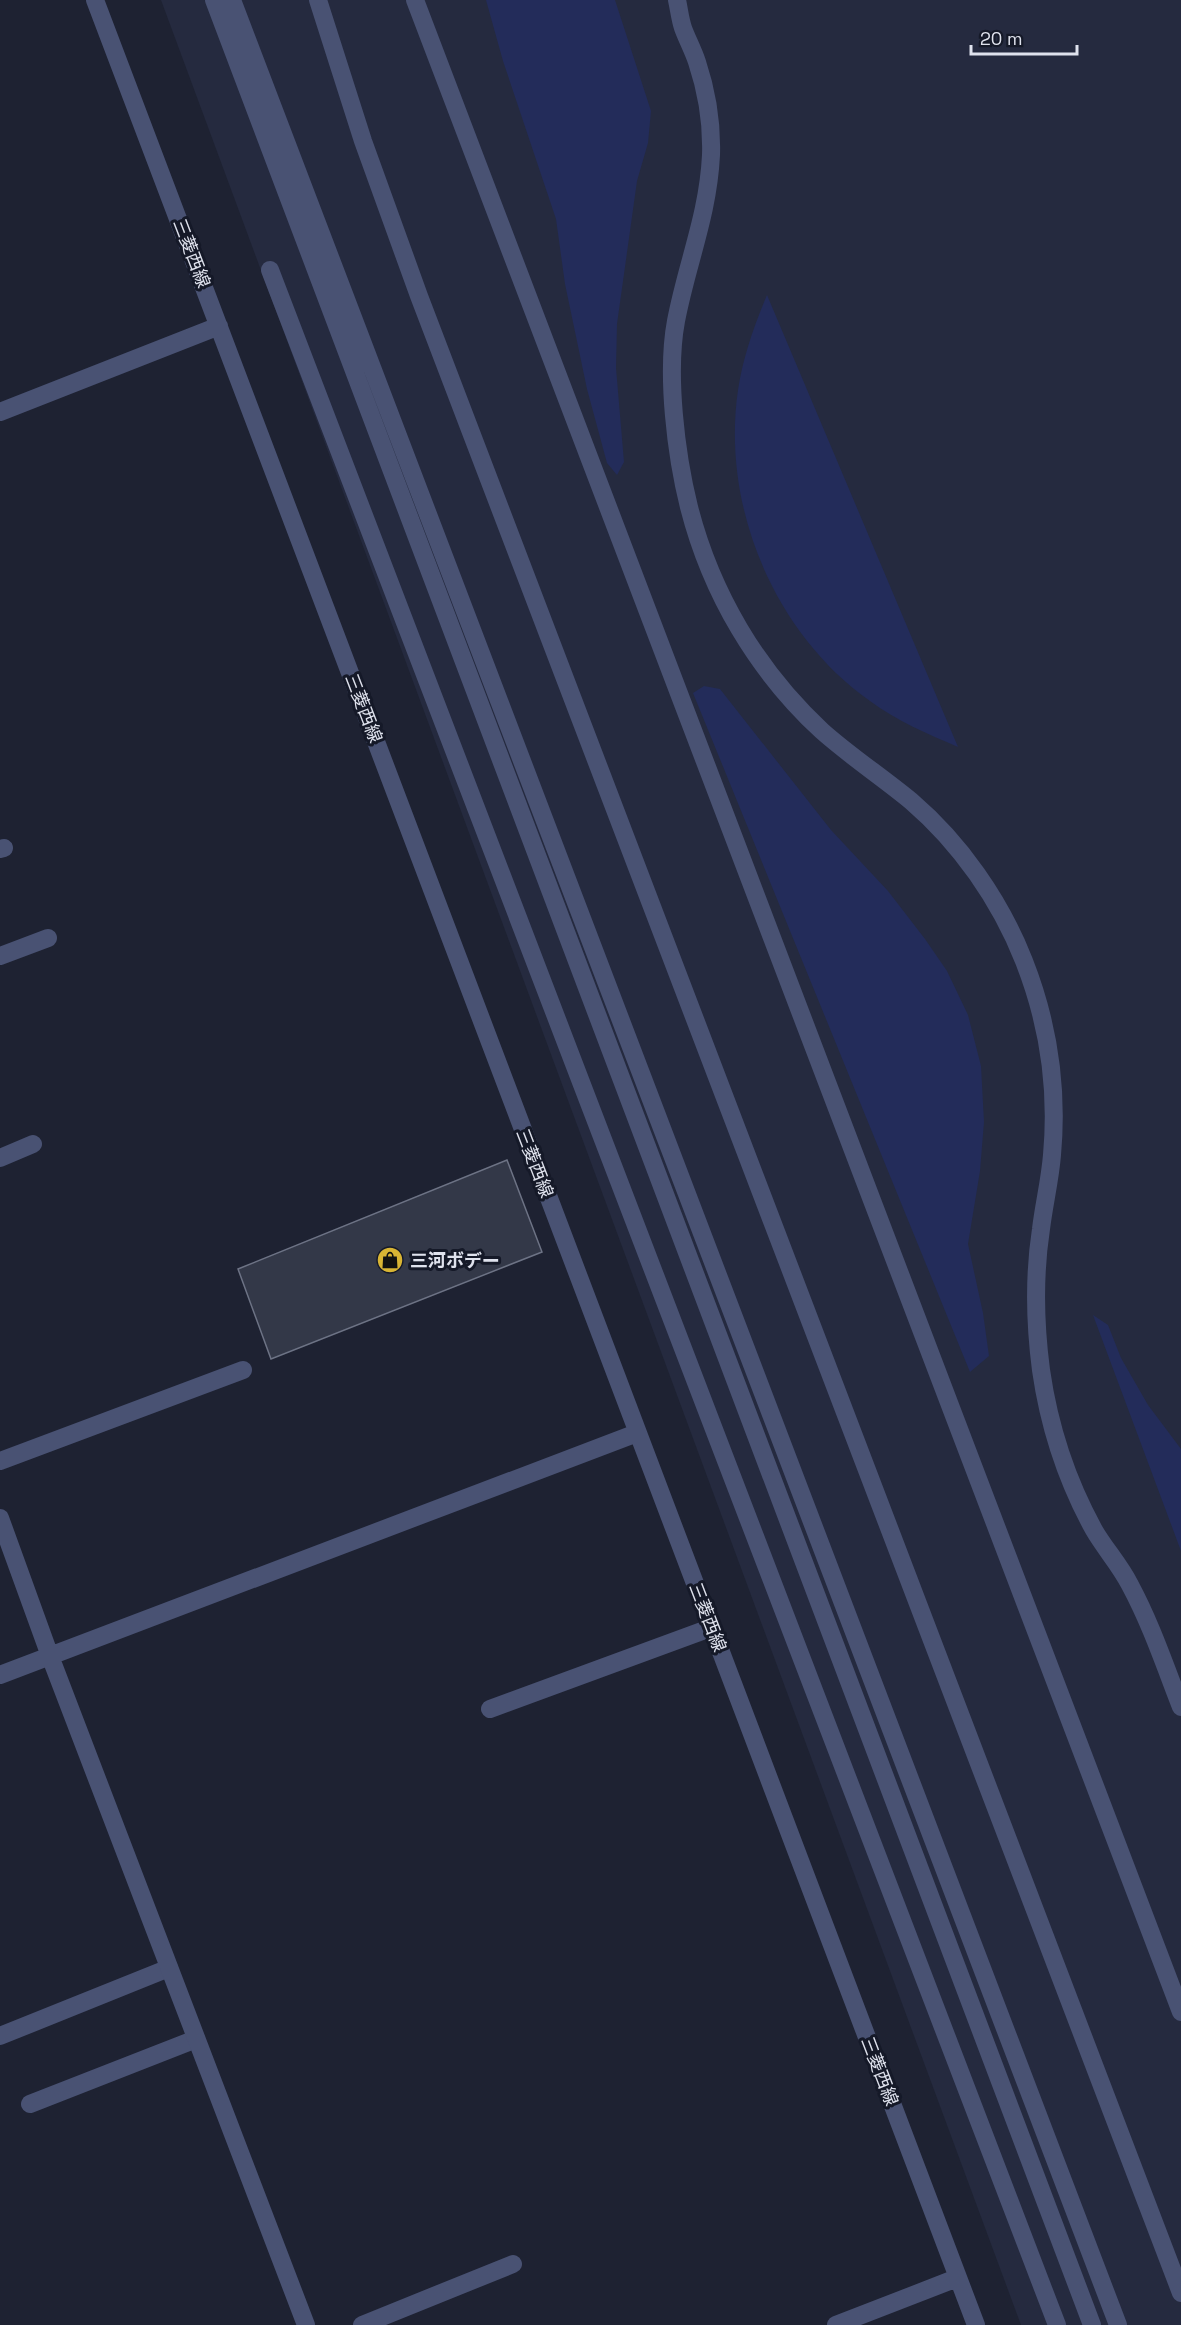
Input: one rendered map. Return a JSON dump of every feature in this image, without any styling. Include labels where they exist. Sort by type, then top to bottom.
[{"type":"street","name":"三菱西線","points":[[95,0],[976,2325]]},
{"type":"street","points":[[214,0],[1092,2325]]},
{"type":"street","points":[[232,0],[1118,2325]]},
{"type":"street","points":[[318,0],[370,162],[423,308],[1181,2293]]},
{"type":"street","points":[[415,0],[1181,2013]]},
{"type":"street","points":[[677,0],[683,27],[704,86],[711,130],[706,205],[680,303],[673,354],[681,469],[696,534],[726,605],[754,653],[774,680],[843,750],[914,804],[952,843],[986,888],[1013,936],[1024,962],[1043,1023],[1053,1097],[1052,1152],[1040,1232],[1036,1285],[1038,1338],[1044,1390],[1057,1441],[1075,1491],[1099,1537],[1114,1557],[1135,1593],[1181,1707]]},
{"type":"street","points":[[270,270],[1057,2325]]},
{"type":"street","points":[[0,412],[219,326]]},
{"type":"street","points":[[0,956],[48,938]]},
{"type":"street","points":[[0,1158],[33,1144]]},
{"type":"street","points":[[0,1461],[243,1370]]},
{"type":"street","points":[[0,1675],[638,1433]]},
{"type":"street","points":[[0,1518],[50,1656],[306,2325]]},
{"type":"street","points":[[490,1708],[712,1627]]},
{"type":"street","points":[[0,2036],[169,1968]]},
{"type":"street","points":[[30,2104],[196,2039]]},
{"type":"street","points":[[362,2325],[513,2264]]},
{"type":"street","points":[[836,2325],[957,2278]]},
{"type":"shaded area","points":[[161,0],[1181,0],[1181,2325],[1021,2325]]},
{"type":"shaded area","points":[[486,0],[615,0],[651,111],[648,143],[637,181],[617,324],[616,368],[624,462],[617,475],[607,463],[587,389],[565,284],[556,219],[503,61]]},
{"type":"shaded area","points":[[767,295],[958,747],[891,715],[836,673],[806,640],[782,603],[762,564],[747,521],[738,478],[735,434],[738,390],[743,366],[753,330]]},
{"type":"shaded area","points":[[704,686],[720,689],[831,830],[888,891],[947,971],[968,1015],[981,1066],[984,1122],[980,1171],[968,1244],[983,1313],[989,1356],[970,1372],[693,693]]},
{"type":"shaded area","points":[[1093,1315],[1108,1325],[1121,1358],[1148,1405],[1181,1449],[1181,1551]]},
{"type":"building","name":"三河ボデー","points":[[507,1160],[542,1252],[271,1359],[238,1269]]},
{"type":"place","name":"三河ボデー","points":[[390,1260]]}]
